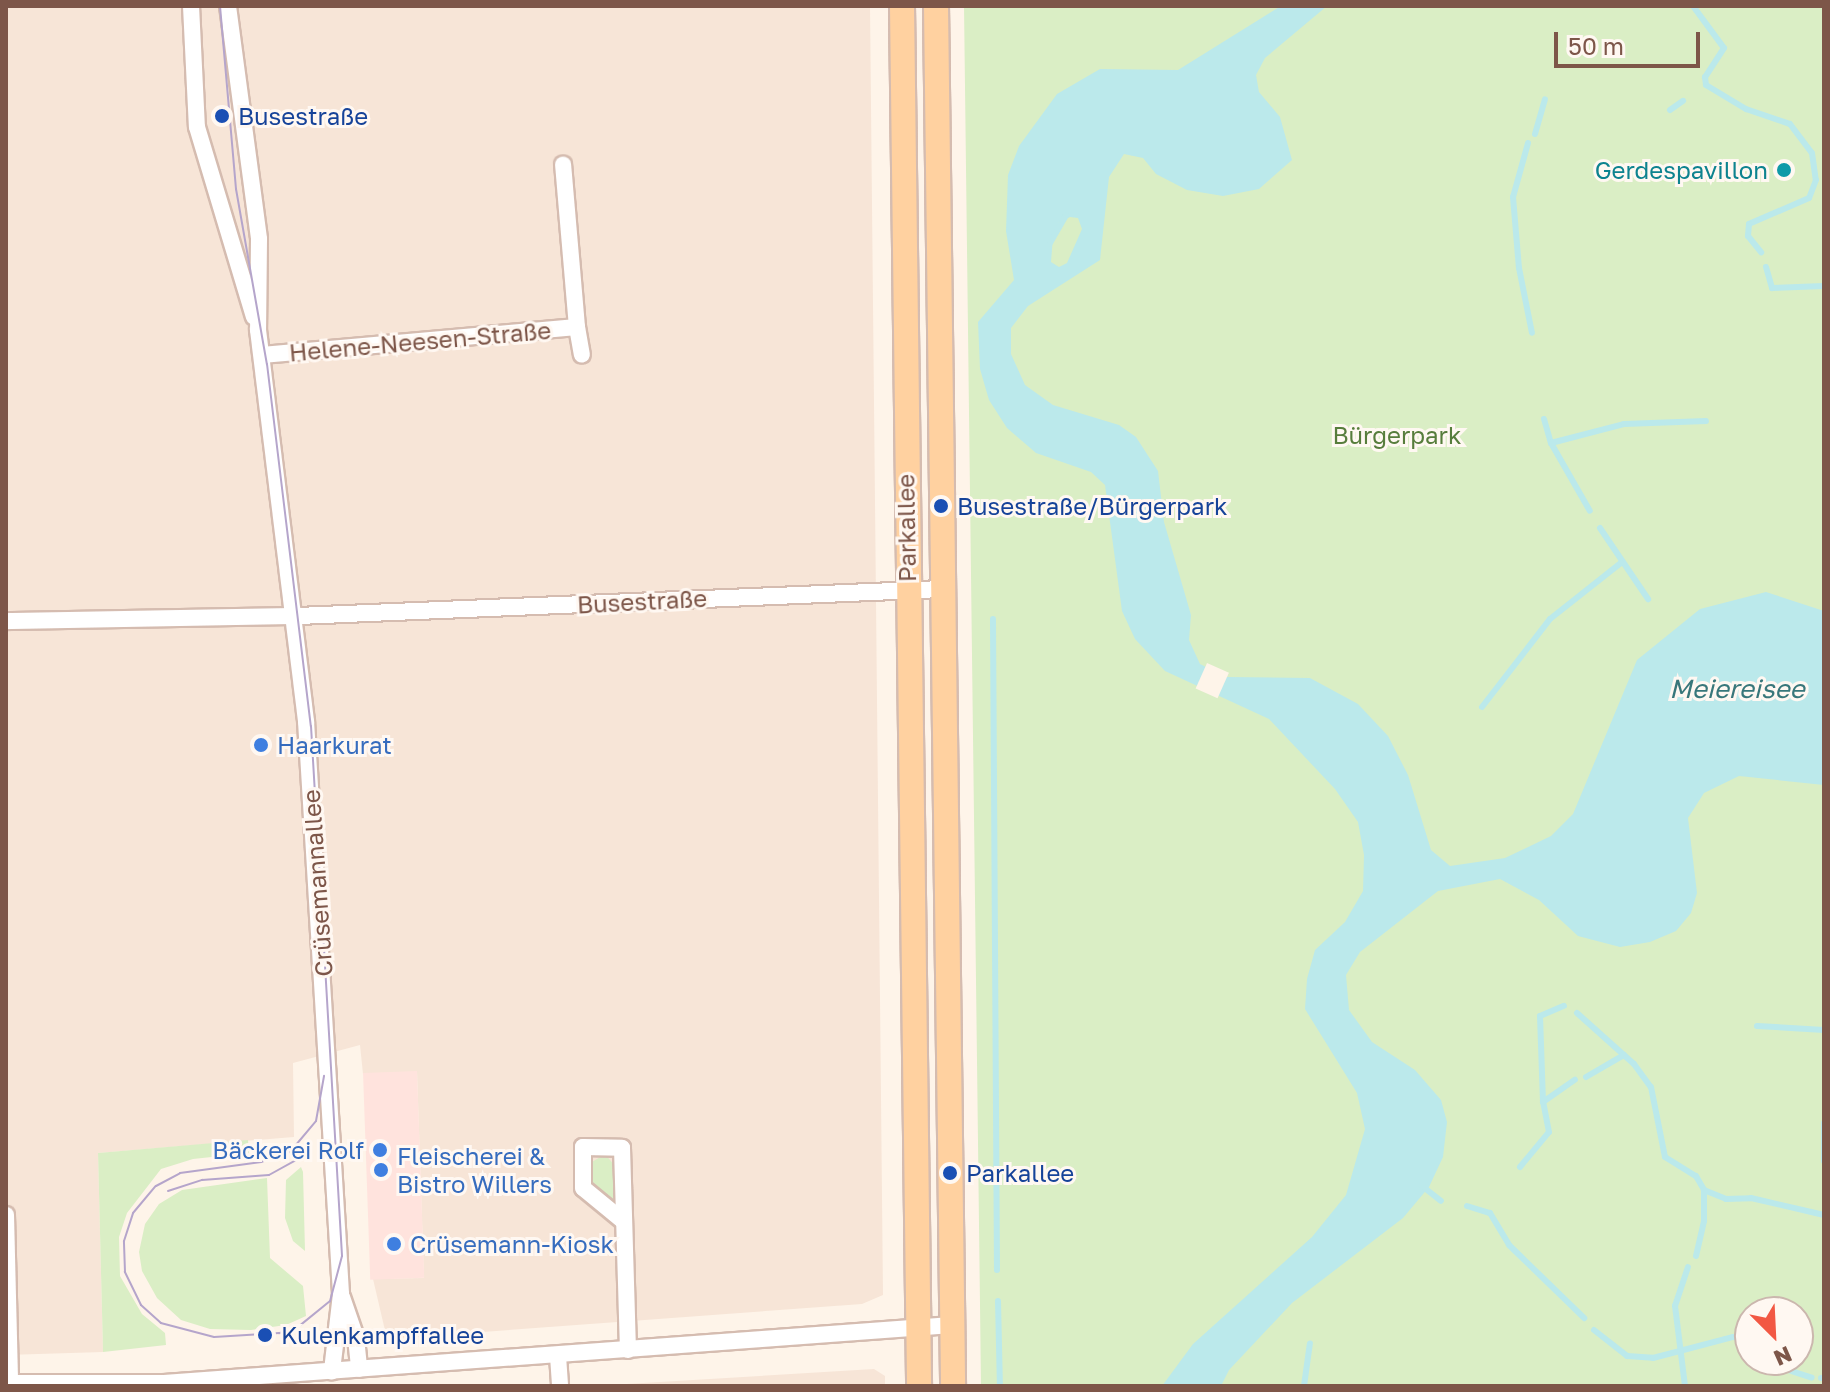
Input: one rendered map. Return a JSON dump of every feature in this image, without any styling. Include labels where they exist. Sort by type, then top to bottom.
[{"type":"main road","name":"Parkallee","points":[[902,6],[919,1386]]},
{"type":"main road","name":"Parkallee","points":[[936,6],[953,1386]]},
{"type":"street","name":"Crüsemannallee","points":[[191,6],[197,127],[258,330],[293,616],[317,867],[341,1294],[332,1371]]},
{"type":"street","name":"Crüsemannallee","points":[[228,6],[259,239],[258,330]]},
{"type":"street","name":"Helene-Neesen-Straße","points":[[563,165],[582,355]]},
{"type":"street","name":"Helene-Neesen-Straße","points":[[262,355],[577,327]]},
{"type":"street","name":"Busestraße","points":[[6,621],[293,616],[941,589]]},
{"type":"street","points":[[622,1220],[583,1188],[583,1147],[622,1148],[628,1350]]},
{"type":"street","points":[[6,1215],[8,1383],[291,1380],[332,1371],[952,1325]]},
{"type":"street","name":"Crüsemannallee","points":[[341,1294],[356,1338],[359,1369]]},
{"type":"street","points":[[558,1356],[560,1386]]},
{"type":"shaded area","points":[[6,6],[870,6],[883,1295],[862,1304],[387,1339],[373,1279],[424,1278],[417,1072],[363,1074],[360,1045],[293,1063],[294,1137],[98,1153],[103,1352],[6,1355]]},
{"type":"shaded area","points":[[417,1071],[424,1278],[370,1280],[363,1073]]},
{"type":"shaded area","points":[[874,1369],[885,1376],[885,1386],[593,1386]]},
{"type":"green space","name":"Bürgerpark","points":[[964,6],[1824,6],[1824,1386],[981,1386]]},
{"type":"green space","points":[[248,1140],[249,1153],[193,1159],[161,1169],[127,1213],[119,1237],[120,1276],[142,1314],[165,1333],[166,1345],[103,1352],[98,1153]]},
{"type":"green space","points":[[605,1154],[615,1166],[616,1203],[596,1193],[591,1183],[592,1162]]},
{"type":"green space","points":[[301,1167],[305,1251],[293,1241],[285,1218],[286,1180]]},
{"type":"green space","points":[[267,1178],[270,1258],[303,1286],[306,1316],[286,1325],[251,1330],[210,1329],[181,1320],[157,1298],[142,1271],[139,1252],[145,1224],[159,1204],[182,1190]]},
{"type":"water","name":"Meiereisee","points":[[1281,6],[1327,6],[1265,58],[1256,75],[1259,92],[1280,117],[1292,160],[1259,189],[1223,196],[1187,190],[1156,174],[1143,158],[1124,154],[1109,177],[1100,260],[1028,306],[1011,328],[1011,354],[1025,385],[1053,405],[1119,425],[1136,437],[1158,471],[1164,522],[1191,615],[1189,640],[1200,664],[1226,677],[1310,678],[1358,704],[1388,736],[1408,775],[1431,850],[1450,866],[1505,858],[1551,836],[1573,814],[1637,660],[1700,609],[1766,592],[1824,611],[1824,785],[1739,776],[1704,793],[1688,818],[1697,893],[1691,913],[1676,931],[1650,942],[1620,947],[1578,936],[1539,900],[1500,879],[1438,891],[1360,952],[1346,975],[1349,1010],[1372,1042],[1415,1070],[1441,1100],[1447,1122],[1443,1157],[1429,1187],[1403,1218],[1292,1303],[1229,1370],[1221,1386],[1162,1386],[1193,1344],[1312,1237],[1346,1195],[1365,1129],[1357,1093],[1305,1009],[1307,979],[1315,950],[1345,922],[1363,891],[1364,855],[1358,822],[1335,789],[1269,719],[1165,671],[1135,639],[1122,611],[1105,485],[1091,472],[1036,453],[1007,428],[989,400],[980,369],[978,322],[1014,280],[1006,231],[1008,175],[1019,146],[1057,94],[1100,69],[1178,70]],"holes":[[[1070,217],[1078,218],[1082,229],[1067,263],[1059,267],[1051,262],[1053,237],[1059,222]]]},
{"type":"pier","points":[[1207,663],[1229,673],[1218,698],[1196,689]]},
{"type":"waterway","points":[[1693,6],[1724,48],[1705,77],[1706,85],[1746,109],[1790,124],[1812,153],[1816,180],[1809,198],[1749,224],[1748,236],[1761,252]]},
{"type":"waterway","points":[[1535,134],[1545,99]]},
{"type":"waterway","points":[[1670,110],[1683,101]]},
{"type":"waterway","points":[[1528,143],[1513,197],[1519,268],[1532,333]]},
{"type":"waterway","points":[[1050,243],[1066,215]]},
{"type":"waterway","points":[[1766,267],[1772,288],[1824,286]]},
{"type":"waterway","points":[[1544,419],[1551,443],[1590,511]]},
{"type":"waterway","points":[[1551,443],[1624,424],[1706,421]]},
{"type":"waterway","points":[[1600,528],[1648,599]]},
{"type":"waterway","points":[[1482,707],[1550,619],[1621,563]]},
{"type":"waterway","points":[[993,619],[997,1270]]},
{"type":"waterway","points":[[1543,1102],[1540,1016],[1564,1006]]},
{"type":"waterway","points":[[1577,1013],[1634,1064],[1651,1087],[1665,1157],[1696,1176],[1704,1190],[1726,1199],[1751,1198],[1824,1215]]},
{"type":"waterway","points":[[1757,1026],[1824,1030]]},
{"type":"waterway","points":[[1586,1077],[1624,1055]]},
{"type":"waterway","points":[[1520,1167],[1549,1132],[1543,1102],[1575,1080]]},
{"type":"waterway","points":[[1824,1123],[1824,1161]]},
{"type":"waterway","points":[[1422,1186],[1441,1201]]},
{"type":"waterway","points":[[1696,1256],[1704,1221],[1704,1190]]},
{"type":"waterway","points":[[1467,1206],[1490,1213],[1509,1245],[1584,1318]]},
{"type":"waterway","points":[[1685,1386],[1675,1306],[1688,1267]]},
{"type":"waterway","points":[[998,1301],[1000,1386]]},
{"type":"waterway","points":[[1594,1330],[1627,1356],[1653,1358],[1734,1337]]},
{"type":"waterway","points":[[1304,1386],[1310,1343]]},
{"type":"waterway","points":[[1806,1376],[1812,1378]]},
{"type":"tram line","points":[[220,6],[236,189],[267,364],[311,726],[342,1256],[330,1301],[298,1327],[279,1333],[214,1337],[161,1323],[141,1305],[125,1272],[124,1241],[133,1213],[156,1186],[180,1173],[261,1162],[290,1152],[316,1121],[324,1076]]},
{"type":"tram line","points":[[168,1191],[202,1180],[269,1175],[301,1157]]},
{"type":"place","name":"Busestraße","points":[[222,116]]},
{"type":"place","name":"Gerdespavillon","points":[[1784,170]]},
{"type":"place","name":"Busestraße/Bürgerpark","points":[[941,506]]},
{"type":"place","name":"Haarkurat","points":[[261,745]]},
{"type":"place","name":"Bäckerei Rolf","points":[[380,1150]]},
{"type":"place","name":"Fleischerei & Bistro Willers","points":[[381,1170]]},
{"type":"place","name":"Parkallee","points":[[950,1173]]},
{"type":"place","name":"Crüsemann-Kiosk","points":[[394,1244]]},
{"type":"place","name":"Kulenkampffallee","points":[[265,1335]]}]
